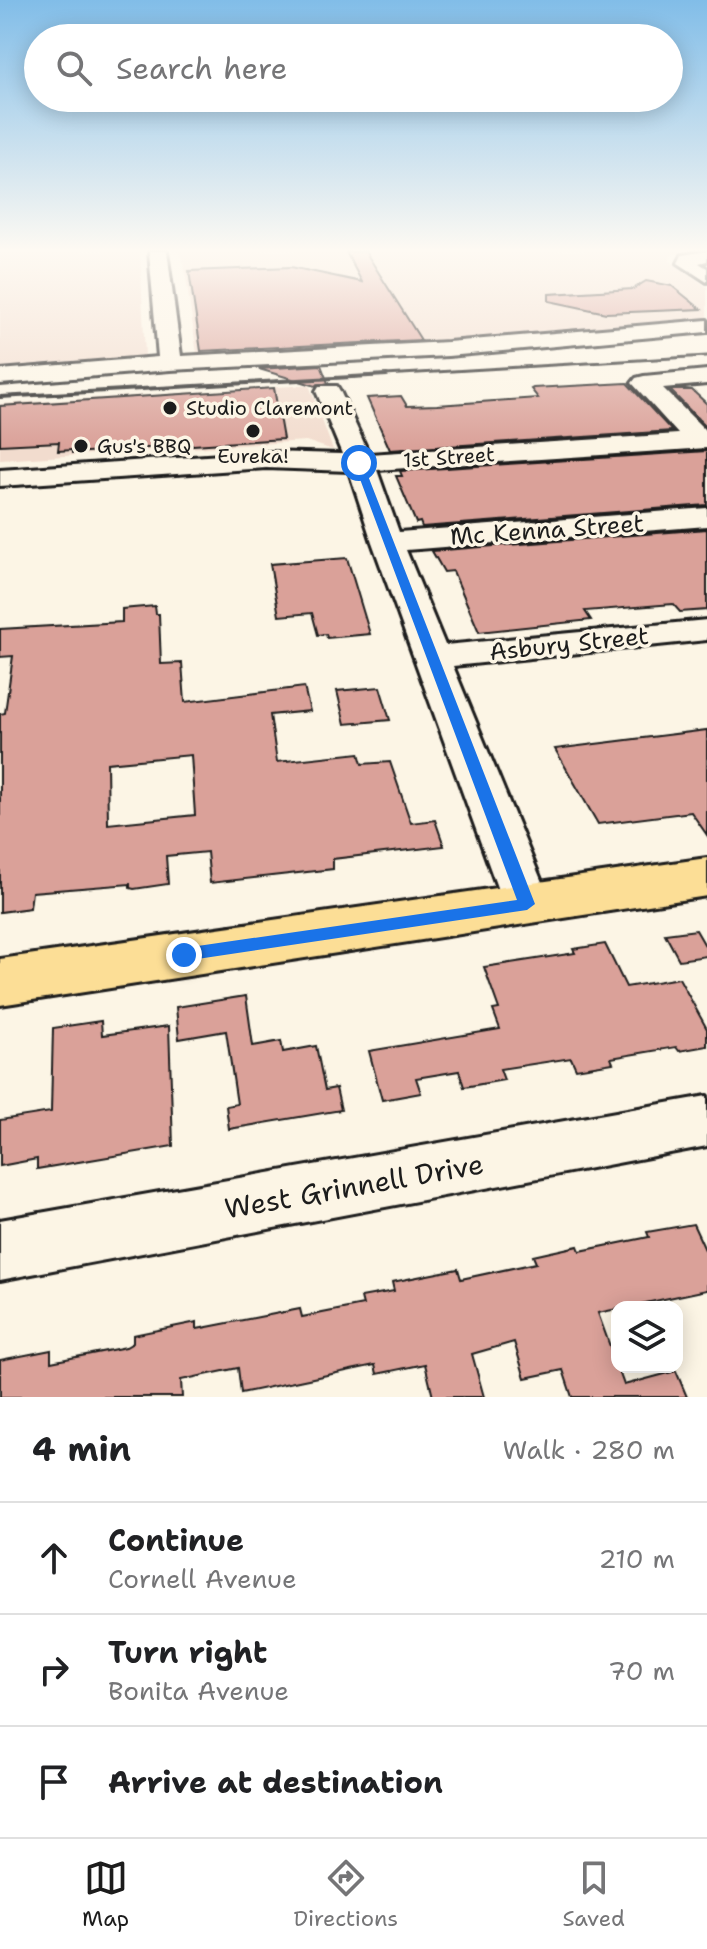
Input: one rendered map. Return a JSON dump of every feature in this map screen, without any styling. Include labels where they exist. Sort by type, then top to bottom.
[{"type":"main road","points":[[0,982],[707,877]]},
{"type":"street","points":[[165,316],[170,363]]},
{"type":"street","points":[[0,377],[170,363],[448,349],[707,326]]},
{"type":"street","points":[[702,440],[644,383],[707,377]]},
{"type":"street","points":[[328,391],[359,463],[527,904]]},
{"type":"street","name":"1st Street","points":[[0,478],[266,460],[359,463],[702,440]]},
{"type":"street","name":"Mc Kenna Street","points":[[387,542],[707,517]]},
{"type":"street","name":"Asbury Street","points":[[431,657],[707,630]]},
{"type":"street","name":"West Grinnell Drive","points":[[0,1250],[707,1121]]},
{"type":"shaded area","points":[[0,316],[143,316],[145,356],[0,370]]},
{"type":"shaded area","points":[[192,316],[707,316],[707,319],[461,342],[197,354]]},
{"type":"shaded area","points":[[309,385],[333,450],[306,441],[0,460],[0,404]]},
{"type":"building","points":[[196,316],[406,316],[421,340],[201,351]]},
{"type":"building","points":[[321,365],[328,383],[316,386],[259,369]]},
{"type":"building","points":[[627,383],[672,431],[390,450],[367,398],[401,396],[407,406],[437,405],[538,398],[533,388]]},
{"type":"building","points":[[274,388],[283,439],[72,453],[72,450],[58,451],[59,442],[0,445],[0,406]]},
{"type":"building","points":[[670,390],[692,390],[707,404],[707,428]]},
{"type":"building","points":[[707,451],[707,505],[422,527],[420,522],[416,523],[396,476],[402,476],[400,471]]},
{"type":"building","points":[[707,529],[707,610],[680,612],[673,604],[585,611],[591,620],[479,632],[453,571],[444,572],[432,551]]},
{"type":"building","points":[[347,558],[370,634],[327,638],[326,634],[318,635],[312,613],[279,616],[270,564]]},
{"type":"building","points":[[155,606],[156,614],[159,614],[161,664],[182,663],[185,702],[304,687],[310,711],[270,715],[277,762],[359,753],[362,764],[390,762],[411,823],[435,820],[444,846],[333,859],[333,869],[210,883],[207,852],[166,856],[168,884],[134,889],[130,888],[130,884],[32,892],[30,908],[0,912],[0,714],[5,713],[13,656],[0,657],[0,629],[122,622],[122,609]],"holes":[[[191,755],[195,815],[108,824],[107,763]]]},
{"type":"building","points":[[380,687],[390,720],[345,724],[337,691]]},
{"type":"building","points":[[707,730],[707,835],[691,812],[598,824],[555,749]]},
{"type":"building","points":[[696,930],[707,949],[707,956],[679,960],[665,934]]},
{"type":"building","points":[[605,944],[626,987],[679,978],[707,1029],[707,1046],[679,1051],[676,1047],[611,1058],[613,1063],[576,1069],[571,1058],[500,1069],[504,1080],[464,1087],[459,1071],[416,1078],[421,1093],[382,1100],[369,1051],[500,1029],[493,1010],[499,1009],[484,967],[575,953],[573,949]]},
{"type":"building","points":[[246,996],[253,1046],[281,1041],[283,1052],[316,1046],[325,1090],[336,1088],[341,1110],[229,1129],[226,1106],[237,1104],[226,1031],[179,1039],[176,1007]]},
{"type":"building","points":[[101,1021],[102,1035],[169,1026],[173,1146],[37,1169],[37,1159],[0,1166],[0,1120],[51,1112],[53,1028]]},
{"type":"building","points":[[693,1224],[707,1254],[707,1290],[655,1301],[611,1301],[611,1310],[598,1313],[611,1349],[611,1373],[620,1373],[624,1385],[677,1373],[687,1397],[572,1397],[563,1370],[525,1378],[514,1342],[472,1354],[484,1397],[433,1397],[425,1364],[377,1374],[375,1365],[241,1393],[238,1368],[181,1380],[182,1397],[0,1397],[0,1360],[51,1350],[51,1362],[126,1347],[133,1343],[133,1335],[197,1322],[197,1329],[300,1309],[302,1317],[363,1305],[361,1297],[394,1291],[392,1282],[458,1269],[461,1279],[536,1263],[533,1256],[578,1246],[580,1251],[649,1237],[647,1232]]},
{"type":"railway","points":[[356,377],[707,356]]},
{"type":"railway","points":[[356,377],[387,375]]},
{"type":"railway","points":[[352,377],[356,377]]},
{"type":"railway","points":[[0,397],[356,377]]},
{"type":"place","name":"Studio Claremont","points":[[170,408]]},
{"type":"place","name":"Eureka!","points":[[253,431]]},
{"type":"place","name":"Gus's BBQ","points":[[81,446]]},
{"type":"route","points":[[184,955],[527,904],[359,463]]}]
